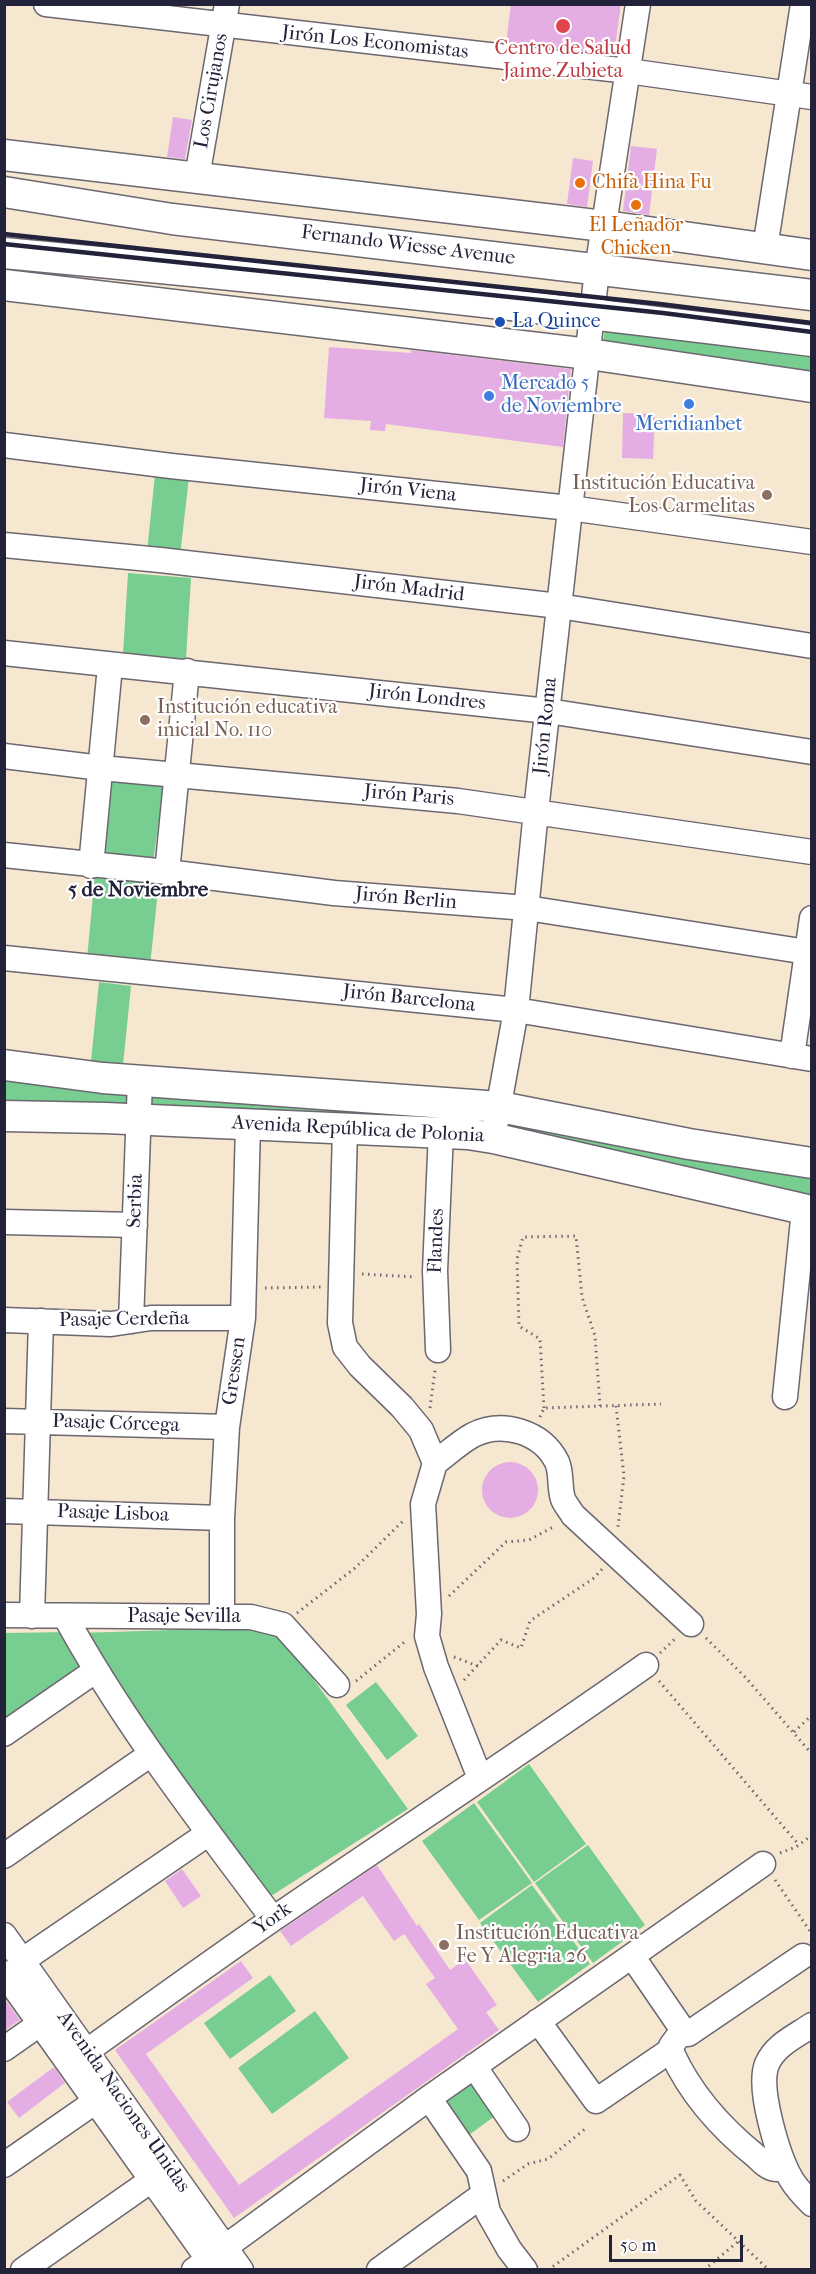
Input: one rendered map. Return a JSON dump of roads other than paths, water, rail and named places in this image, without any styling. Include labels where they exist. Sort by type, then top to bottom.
[{"type":"main road","points":[[4,155],[604,226],[812,255]]},
{"type":"main road","name":"Fernando Wiesse Avenue","points":[[4,192],[172,219],[812,296]]},
{"type":"main road","points":[[4,253],[181,269],[594,313],[812,341]]},
{"type":"main road","points":[[4,285],[589,354],[812,387]]},
{"type":"main road","name":"Avenida República de Polonia","points":[[4,1065],[150,1082],[500,1107],[689,1144],[811,1162]]},
{"type":"main road","points":[[149,1120],[150,1082]]},
{"type":"main road","name":"Avenida República de Polonia","points":[[4,1116],[441,1132],[493,1138],[808,1210]]},
{"type":"street","name":"Jirón Los Economistas","points":[[46,4],[225,15],[801,95]]},
{"type":"street","name":"Jirón Roma","points":[[493,1138],[516,1010],[597,270],[638,4]]},
{"type":"street","points":[[765,248],[801,95],[803,4]]},
{"type":"street","name":"Los Cirujanos","points":[[197,177],[225,15]]},
{"type":"street","name":"Jirón Viena","points":[[4,446],[570,508],[812,542]]},
{"type":"street","name":"Jirón Madrid","points":[[4,545],[160,560],[559,606],[812,646]]},
{"type":"street","name":"Jirón Londres","points":[[4,653],[548,711],[812,752]]},
{"type":"street","points":[[91,866],[110,666]]},
{"type":"street","points":[[167,872],[187,671]]},
{"type":"street","name":"Jirón Paris","points":[[4,756],[101,768],[458,801],[812,852]]},
{"type":"street","name":"Jirón Berlin","points":[[4,855],[334,893],[527,908],[807,952]]},
{"type":"street","points":[[802,1058],[807,952],[812,918]]},
{"type":"street","name":"Jirón Barcelona","points":[[4,958],[516,1010],[802,1058]]},
{"type":"street","name":"Serbia","points":[[131,1321],[135,1225],[149,1120]]},
{"type":"street","name":"Gressen","points":[[222,1617],[222,1518],[227,1427],[243,1318],[248,1124]]},
{"type":"street","points":[[345,1128],[340,1323],[345,1347],[421,1430],[435,1463]]},
{"type":"street","name":"Flandes","points":[[438,1350],[435,1277],[441,1132]]},
{"type":"street","points":[[785,1397],[808,1210]]},
{"type":"street","points":[[4,1222],[135,1225]]},
{"type":"street","name":"Pasaje Cerdeña","points":[[4,1320],[111,1324],[151,1318],[243,1318]]},
{"type":"street","points":[[32,1616],[41,1321]]},
{"type":"street","name":"Pasaje Córcega","points":[[4,1421],[227,1427]]},
{"type":"street","points":[[480,1778],[436,1667],[427,1636],[429,1614],[423,1504],[435,1463],[473,1435],[494,1428],[513,1430],[531,1435],[544,1443],[558,1465],[563,1499],[573,1515],[691,1624]]},
{"type":"street","name":"Pasaje Lisboa","points":[[4,1511],[222,1518]]},
{"type":"street","name":"Pasaje Sevilla","points":[[4,1616],[251,1617],[283,1625],[337,1684]]},
{"type":"street","points":[[65,1616],[95,1671],[151,1754],[273,1919]]},
{"type":"street","name":"York","points":[[79,2057],[273,1919],[547,1735],[646,1665]]},
{"type":"street","points":[[4,1734],[95,1671]]},
{"type":"street","points":[[4,1856],[151,1754]]},
{"type":"street","points":[[14,1966],[209,1833]]},
{"type":"street","points":[[211,2261],[429,2098],[763,1864]]},
{"type":"street","name":"Avenida Naciones Unidas","points":[[4,1935],[14,1966],[41,2023],[79,2057],[96,2101],[211,2261],[241,2270]]},
{"type":"street","points":[[538,2021],[596,2100],[807,1945]]},
{"type":"street","points":[[632,1956],[678,2023],[675,2042],[690,2085],[716,2120],[769,2167],[775,2169],[785,2167]]},
{"type":"street","name":"Avenida Naciones Unidas","points":[[14,1966],[79,2057],[211,2261]]},
{"type":"street","points":[[4,2049],[41,2023]]},
{"type":"street","points":[[812,2025],[777,2049],[766,2065],[763,2080],[772,2128],[785,2167],[797,2188],[812,2204]]},
{"type":"street","points":[[474,2066],[517,2129]]},
{"type":"street","points":[[429,2098],[478,2171],[488,2212],[525,2270]]},
{"type":"street","points":[[4,2165],[96,2101]]},
{"type":"street","points":[[23,2270],[153,2179]]},
{"type":"street","points":[[379,2270],[484,2194]]},
{"type":"railway","points":[[4,234],[660,304],[812,323]]},
{"type":"railway","points":[[4,244],[663,313],[812,332]]},
{"type":"place","name":"Centro de Salud Jaime Zubieta","points":[[563,26]]},
{"type":"place","name":"Chifa Hina Fu","points":[[580,183]]},
{"type":"place","name":"El Leñador Chicken","points":[[636,205]]},
{"type":"place","name":"La Quince","points":[[500,322]]},
{"type":"place","name":"Mercado 5 de Noviembre","points":[[489,396]]},
{"type":"place","name":"Meridianbet","points":[[689,404]]},
{"type":"place","name":"Institución Educativa Los Carmelitas","points":[[767,495]]},
{"type":"place","name":"Institución educativa inicial No. 110","points":[[145,720]]},
{"type":"place","name":"Institución Educativa Fe Y Alegria 26","points":[[444,1945]]},
{"type":"district","name":"5 de Noviembre","points":[[138,891]]}]
